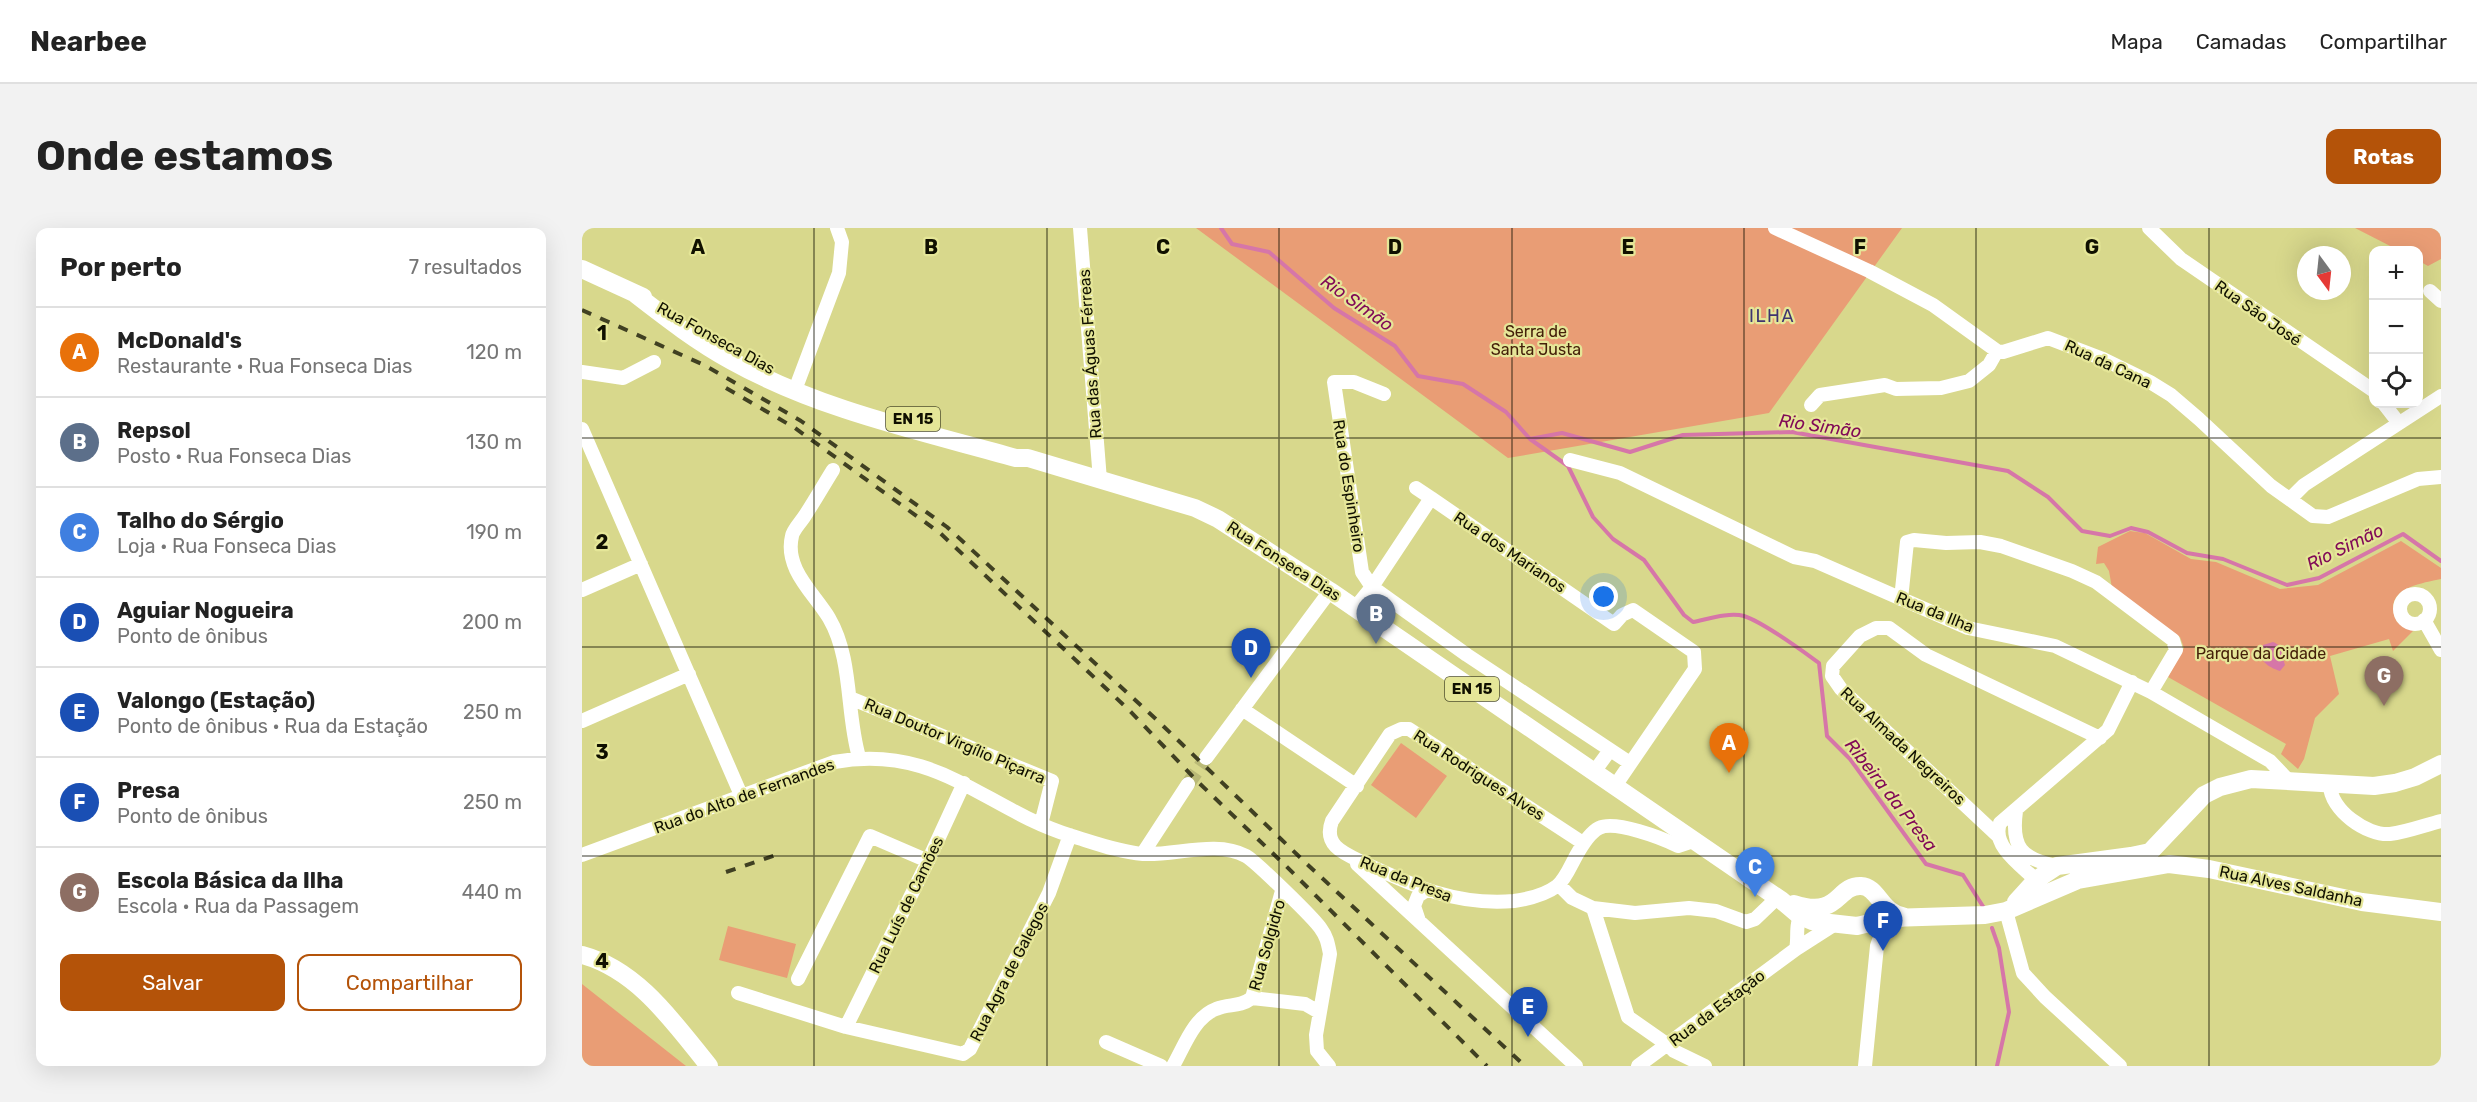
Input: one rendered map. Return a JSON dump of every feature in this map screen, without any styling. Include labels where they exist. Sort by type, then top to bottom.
[{"type":"main road","name":"Rua Fonseca Dias","points":[[582,269],[670,311],[717,342],[802,388]]},
{"type":"main road","name":"Rua Fonseca Dias","points":[[634,293],[722,355],[802,388],[829,394],[1020,452],[1028,458],[1195,508],[1218,519],[1330,591],[1615,786],[1794,916],[1812,921],[1864,919],[1892,913],[1907,917]]},
{"type":"main road","points":[[2036,880],[2050,884],[2078,880],[2150,862],[2204,795],[2235,782],[2251,779],[2288,780],[2330,785],[2374,786],[2415,777],[2441,764]]},
{"type":"main road","points":[[2006,911],[2036,880],[2057,866],[2131,856],[2150,862]]},
{"type":"main road","name":"Rua Alves Saldanha","points":[[2150,862],[2209,869],[2362,902],[2441,912]]},
{"type":"main road","points":[[1907,917],[1985,915],[2006,911],[2078,880]]},
{"type":"main road","name":"Rua Fonseca Dias","points":[[1794,916],[1812,909],[1819,909],[1837,900],[1852,888],[1865,886],[1876,894],[1864,919]]},
{"type":"main road","points":[[1837,900],[1845,921],[1864,919]]},
{"type":"main road","points":[[582,955],[611,966],[653,999],[709,1066]]},
{"type":"street","points":[[802,388],[839,273],[842,242],[837,228]]},
{"type":"street","name":"Rua das Águas Férreas","points":[[1080,228],[1100,480]]},
{"type":"street","points":[[1775,228],[1869,271],[1933,305],[1997,351],[1989,365],[1969,381],[1941,387],[1896,389],[1885,385],[1831,393],[1820,395],[1811,405]]},
{"type":"street","name":"Rua São José","points":[[2149,228],[2181,259],[2369,388]]},
{"type":"street","points":[[2430,291],[2441,301]]},
{"type":"street","name":"Rua da Cana","points":[[1997,351],[2004,352],[2048,338],[2103,359],[2150,382],[2178,401],[2271,486],[2313,516],[2328,517],[2418,479],[2441,477]]},
{"type":"street","points":[[582,372],[623,378],[654,362]]},
{"type":"street","name":"Rua do Espinheiro","points":[[1372,587],[1362,572],[1334,382],[1354,381],[1384,394]]},
{"type":"street","points":[[2290,499],[2304,485],[2441,396]]},
{"type":"street","points":[[2388,408],[2398,422]]},
{"type":"street","points":[[582,429],[741,795]]},
{"type":"street","name":"Rua da Ilha","points":[[1570,460],[1620,473],[1794,557],[1815,561],[1968,628],[2055,646],[2151,692],[2270,760],[2288,780]]},
{"type":"street","points":[[833,470],[792,536],[792,562],[809,594],[828,618],[838,642],[850,698],[853,737],[859,757]]},
{"type":"street","name":"Rua dos Marianos","points":[[1416,488],[1614,624],[1622,615],[1634,610],[1694,652],[1695,669],[1615,786]]},
{"type":"street","points":[[1355,608],[1372,587],[1431,498]]},
{"type":"street","points":[[1901,599],[1907,542],[1914,540],[1946,543],[1980,542],[2001,546],[2072,571],[2096,582],[2173,640],[2176,650],[2151,692]]},
{"type":"street","points":[[582,590],[641,564]]},
{"type":"street","points":[[1372,587],[1467,655],[1629,764]]},
{"type":"street","points":[[1206,758],[1330,591]]},
{"type":"street","points":[[2424,620],[2441,650]]},
{"type":"street","name":"Rua Almada Negreiros","points":[[1998,836],[1841,689],[1832,676],[1833,666],[1860,636],[1876,628],[1889,628],[1926,655],[2100,738]]},
{"type":"street","points":[[582,721],[689,674]]},
{"type":"street","points":[[2036,880],[2004,849],[1998,836],[2000,824],[2108,730],[2132,682]]},
{"type":"street","name":"Rua Doutor Virgílio Piçarra","points":[[850,698],[1052,781],[1041,824]]},
{"type":"street","points":[[1242,709],[1357,786]]},
{"type":"street","name":"Rua Rodrigues Alves","points":[[1357,786],[1390,734],[1401,729],[1409,729],[1583,843]]},
{"type":"street","points":[[1594,772],[1610,750]]},
{"type":"street","name":"Rua do Alto de Fernandes","points":[[582,855],[834,762],[859,757],[894,759],[930,768],[964,783],[1041,824],[1070,836],[1143,854]]},
{"type":"street","name":"Rua Luís de Camões","points":[[846,1027],[964,783]]},
{"type":"street","points":[[1143,854],[1188,784]]},
{"type":"street","points":[[2330,785],[2330,793],[2336,806],[2359,825],[2389,834],[2441,820]]},
{"type":"street","name":"Rua da Presa","points":[[1357,786],[1328,830],[1331,843],[1347,855],[1427,890],[1461,901],[1490,903],[1523,900],[1546,893],[1559,885]]},
{"type":"street","points":[[2016,810],[2013,830],[2018,846],[2027,856],[2057,866]]},
{"type":"street","points":[[1693,841],[1678,846],[1654,834],[1611,827],[1599,828],[1583,843],[1559,885],[1572,898],[1593,908],[1635,913],[1689,908],[1716,911],[1746,922],[1755,919],[1794,916]]},
{"type":"street","points":[[798,979],[870,836],[928,861]]},
{"type":"street","name":"Rua Agra de Galegos","points":[[738,993],[846,1027],[963,1054],[970,1049],[1049,893],[1070,836]]},
{"type":"street","name":"Rua Solgidro","points":[[1143,854],[1167,855],[1204,850],[1232,850],[1248,857],[1319,926],[1328,940],[1329,954],[1316,1035],[1317,1051],[1329,1066]]},
{"type":"street","points":[[1347,855],[1576,1066]]},
{"type":"street","points":[[1419,921],[1414,906],[1418,896],[1427,890]]},
{"type":"street","name":"Rua Solgidro","points":[[1252,998],[1282,891]]},
{"type":"street","points":[[1593,908],[1628,1017],[1668,1045],[1674,1052],[1705,1066]]},
{"type":"street","points":[[2006,911],[2023,974],[2120,1066]]},
{"type":"street","name":"Rua da Estação","points":[[1638,1066],[1796,949],[1794,916],[1864,919]]},
{"type":"street","points":[[1865,1066],[1878,943],[1889,926],[1907,917]]},
{"type":"street","points":[[1864,919],[1878,943]]},
{"type":"street","points":[[1173,1066],[1194,1028],[1204,1015],[1217,1008],[1242,1005],[1252,998],[1305,1004],[1319,1012]]},
{"type":"street","points":[[1106,1042],[1161,1066]]},
{"type":"green space","name":"Serra de Santa Justa","points":[[1196,228],[1902,228],[1769,413],[1508,458]]},
{"type":"green space","points":[[2355,228],[2441,228],[2441,259],[2428,266],[2423,263],[2423,246],[2390,246]]},
{"type":"green space","name":"Parque da Cidade","points":[[2130,531],[2145,533],[2191,559],[2216,562],[2280,589],[2318,585],[2401,541],[2441,568],[2441,579],[2413,586],[2398,595],[2393,611],[2397,622],[2413,631],[2393,651],[2389,639],[2330,656],[2339,694],[2315,718],[2304,759],[2298,769],[2281,754],[2286,744],[2168,677],[2184,648],[2180,637],[2112,588],[2109,571],[2104,563],[2096,564],[2098,547]]},
{"type":"green space","points":[[1401,743],[1447,776],[1416,818],[1371,785]]},
{"type":"green space","points":[[728,926],[796,944],[787,978],[719,960]]},
{"type":"green space","points":[[582,984],[686,1066],[582,1066]]},
{"type":"shaded area","points":[[2273,642],[2279,646],[2283,655],[2285,665],[2280,671],[2264,662],[2261,655],[2263,645]]},
{"type":"waterway","name":"Rio Simão","points":[[1221,228],[1232,244],[1269,252],[1334,308],[1395,346],[1418,376],[1463,384],[1506,412],[1530,439],[1562,433],[1630,452],[1683,435],[1792,432],[2008,471],[2048,497],[2082,531],[2110,536],[2131,528],[2148,532],[2187,553],[2223,559],[2287,585],[2319,578],[2403,534],[2441,561]]},
{"type":"waterway","name":"Ribeira da Presa","points":[[1530,439],[1568,466],[1593,517],[1613,539],[1644,560],[1684,615],[1693,622],[1725,615],[1744,616],[1753,619],[1793,644],[1819,663],[1827,736],[1850,759],[1926,864],[1963,875],[1984,908]]},
{"type":"waterway","name":"Ribeira da Presa","points":[[1992,928],[1999,948],[2009,1012],[1997,1066]]},
{"type":"tunnel","points":[[1188,784],[1206,758]]},
{"type":"railway","points":[[582,310],[704,365],[801,421],[947,527],[1159,722],[1309,866],[1525,1066]]},
{"type":"railway","points":[[726,388],[795,428],[940,533],[1129,710],[1198,782],[1487,1066]]},
{"type":"railway","points":[[726,872],[779,854]]},
{"type":"place","name":"Repsol","points":[[1376,644]]},
{"type":"place","name":"Aguiar Nogueira","points":[[1251,678]]},
{"type":"place","name":"Escola Básica da Ilha","points":[[2384,706]]},
{"type":"place","name":"McDonald's","points":[[1729,773]]},
{"type":"place","name":"Talho do Sérgio","points":[[1755,897]]},
{"type":"place","name":"Presa","points":[[1883,951]]},
{"type":"place","name":"Valongo (Estação)","points":[[1528,1037]]},
{"type":"district","name":"ILHA","points":[[1772,316]]}]
